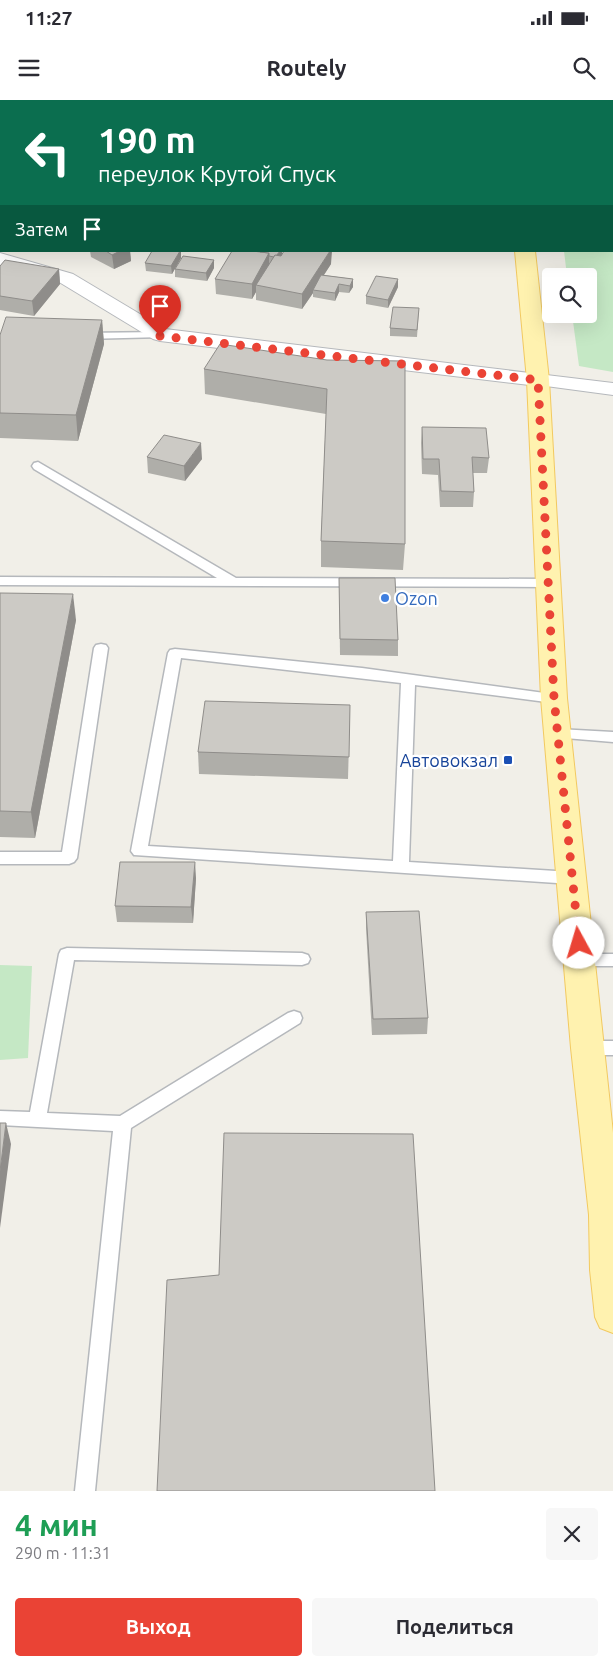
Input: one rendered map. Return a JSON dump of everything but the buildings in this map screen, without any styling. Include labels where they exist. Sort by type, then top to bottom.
[{"type":"main road","points":[[525,252],[538,380],[554,698],[580,960],[600,1048],[613,1318]]},
{"type":"street","points":[[0,259],[66,278],[160,336],[613,389]]},
{"type":"lane","points":[[75,336],[160,336]]},
{"type":"lane","points":[[38,466],[235,583]]},
{"type":"lane","points":[[0,581],[548,583]]},
{"type":"lane","points":[[0,858],[69,858],[100,648]]},
{"type":"lane","points":[[554,698],[174,652],[140,851],[572,878]]},
{"type":"lane","points":[[401,867],[408,679]]},
{"type":"lane","points":[[558,734],[613,737]]},
{"type":"lane","points":[[36,1120],[67,954],[302,959]]},
{"type":"lane","points":[[580,960],[613,960]]},
{"type":"lane","points":[[0,1118],[123,1124],[294,1018]]},
{"type":"lane","points":[[85,1491],[123,1124]]},
{"type":"green space","points":[[564,252],[613,252],[613,372],[579,366],[573,323],[597,323],[597,268],[566,268]]},
{"type":"green space","points":[[0,965],[32,966],[28,1058],[0,1060]]},
{"type":"place","name":"Ozon","points":[[385,598]]},
{"type":"place","name":"Автовокзал","points":[[508,760]]},
{"type":"route","points":[[160,336],[538,380],[554,698],[579,943]]}]
